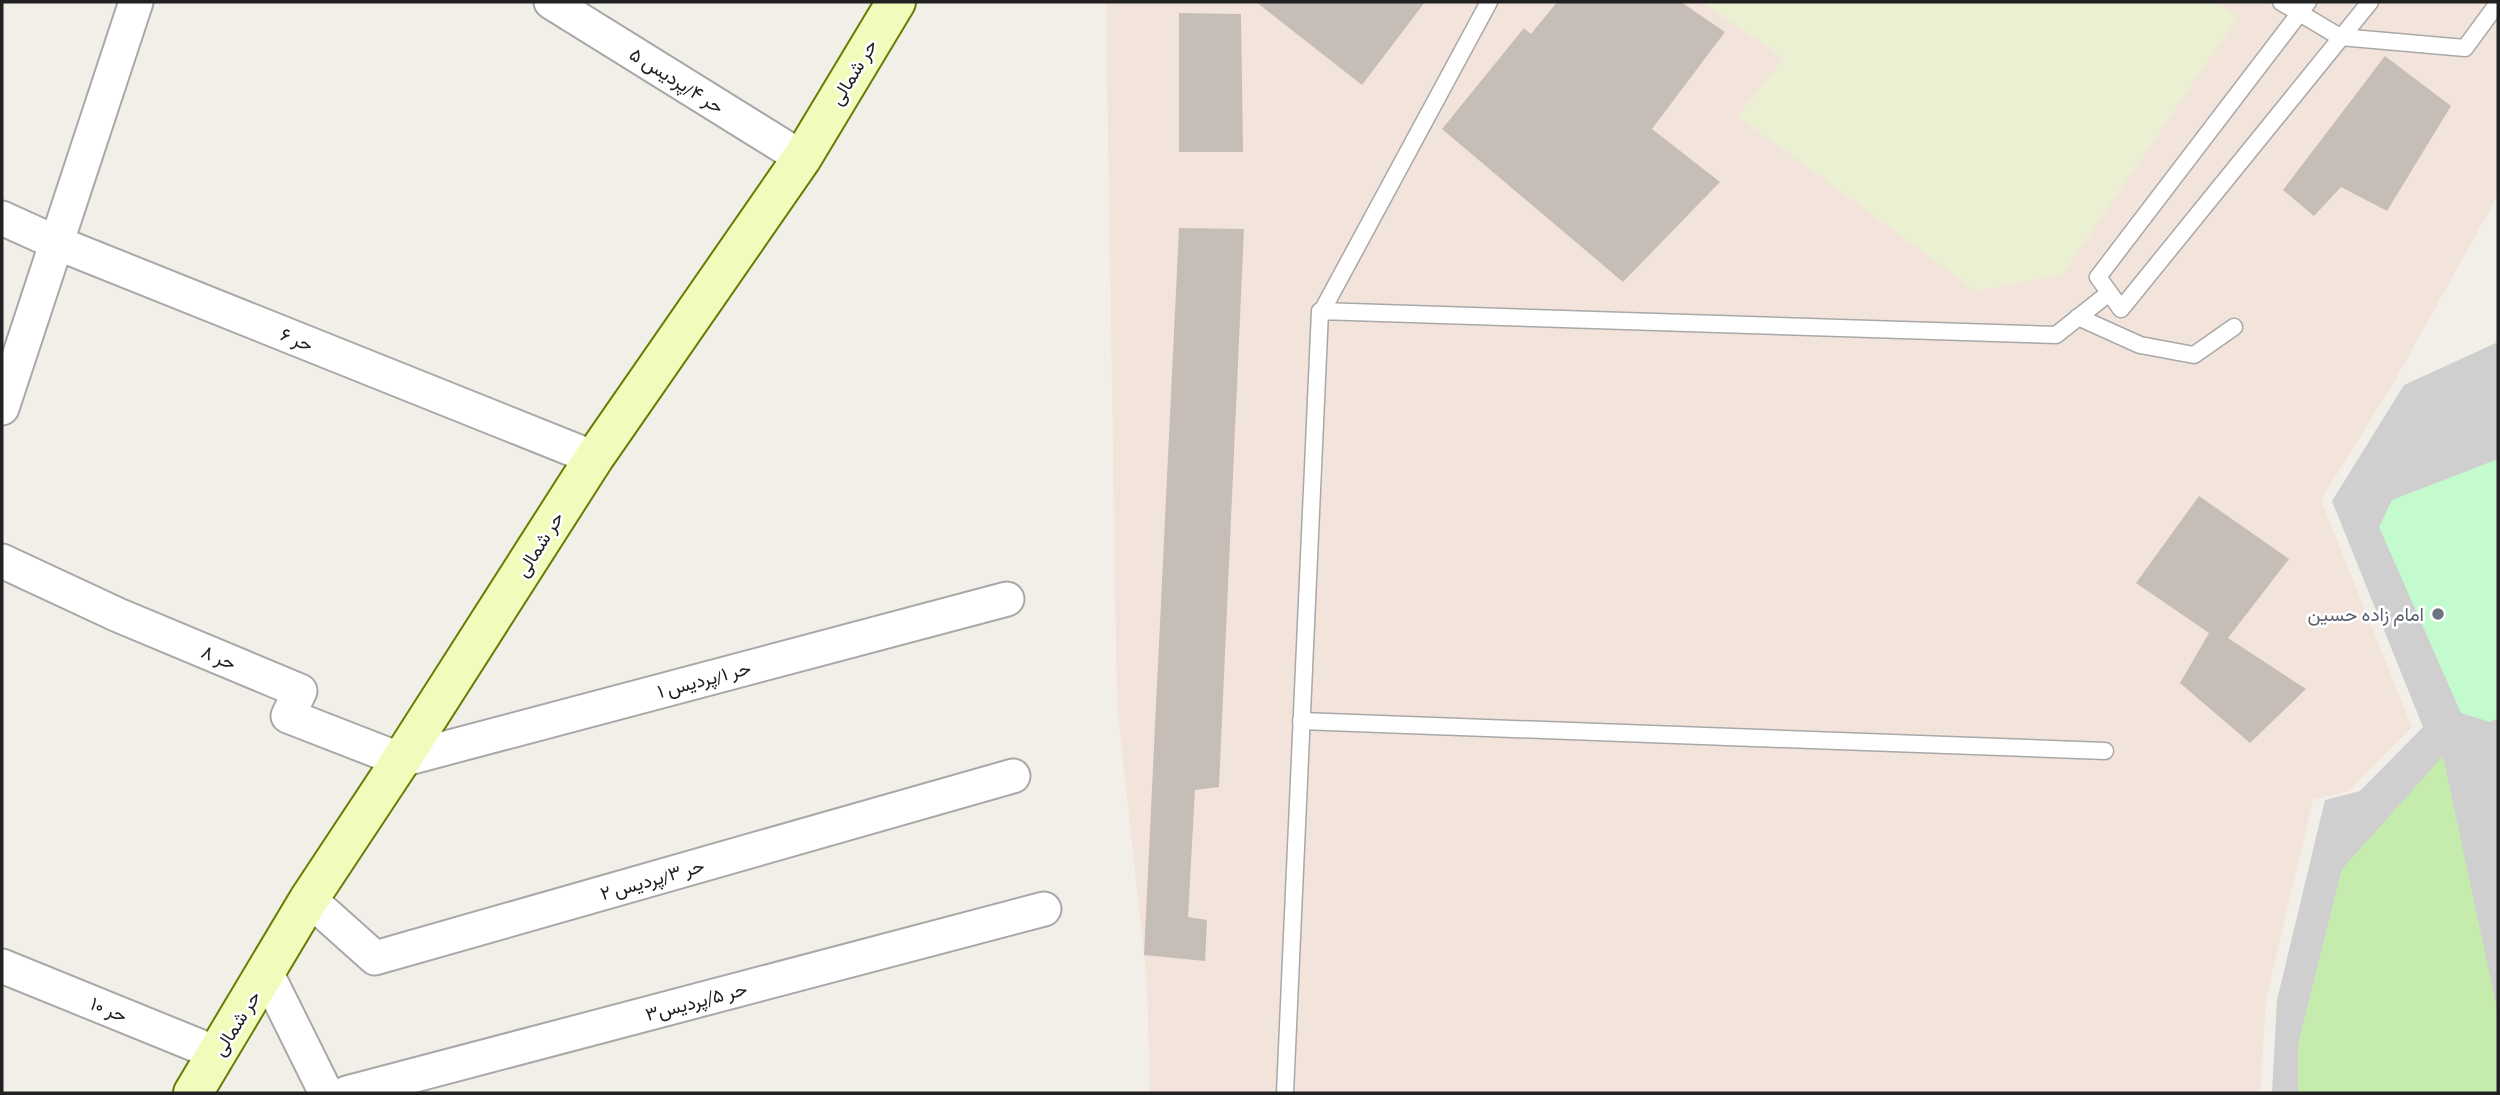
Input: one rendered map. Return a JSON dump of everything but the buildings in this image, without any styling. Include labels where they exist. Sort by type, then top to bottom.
[{"type":"main road","name":"حر شمالی","points":[[193,1093],[267,974],[309,899],[594,457],[802,158],[896,2]]},
{"type":"street","points":[[2,408],[9,364],[57,243],[136,2]]},
{"type":"street","name":"حر ۴/پردیس ۵","points":[[551,2],[802,158]]},
{"type":"street","name":"حر ۶","points":[[2,218],[57,243],[594,457]]},
{"type":"street","name":"حر ۸","points":[[2,561],[118,615],[300,691],[288,716],[401,760]]},
{"type":"street","name":"حر ۱/پردیس ۱","points":[[401,760],[1007,599]]},
{"type":"street","name":"حر ۳/پردیس ۲","points":[[309,899],[375,958],[1013,776]]},
{"type":"street","name":"حر ۵/پردیس۳","points":[[347,1093],[1044,909]]},
{"type":"street","name":"حر ۱۰","points":[[2,966],[216,1053]]},
{"type":"street","points":[[267,974],[326,1093]]},
{"type":"lane","points":[[1284,1093],[1320,311],[1489,2]]},
{"type":"lane","points":[[2281,2],[2303,8],[2340,37],[2465,48],[2498,3]]},
{"type":"lane","points":[[2303,8],[2098,277],[2121,309],[2370,2]]},
{"type":"lane","points":[[1322,311],[2056,335],[2109,293]]},
{"type":"lane","points":[[2078,317],[2140,345],[2194,355],[2234,327]]},
{"type":"lane","points":[[1301,721],[2105,751]]},
{"type":"shaded area","points":[[1106,2],[2498,2],[2498,195],[2393,384],[2321,500],[2412,727],[2349,791],[2313,800],[2266,999],[2260,1093],[1150,1093],[1147,983],[1117,704]]},
{"type":"shaded area","name":"امام زاده حسین","points":[[2498,342],[2498,1093],[2272,1093],[2277,1000],[2325,800],[2360,791],[2423,727],[2332,501],[2404,385]]},
{"type":"green space","points":[[1702,2],[2215,2],[2238,17],[2063,274],[1976,291],[1738,116],[1784,58]]},
{"type":"green space","points":[[2498,459],[2498,718],[2490,722],[2461,713],[2379,527],[2392,500]]},
{"type":"green space","points":[[2443,756],[2496,1004],[2498,1093],[2298,1093],[2298,1045],[2342,869]]},
{"type":"place","name":"امام زاده حسین","points":[[2438,614]]}]
